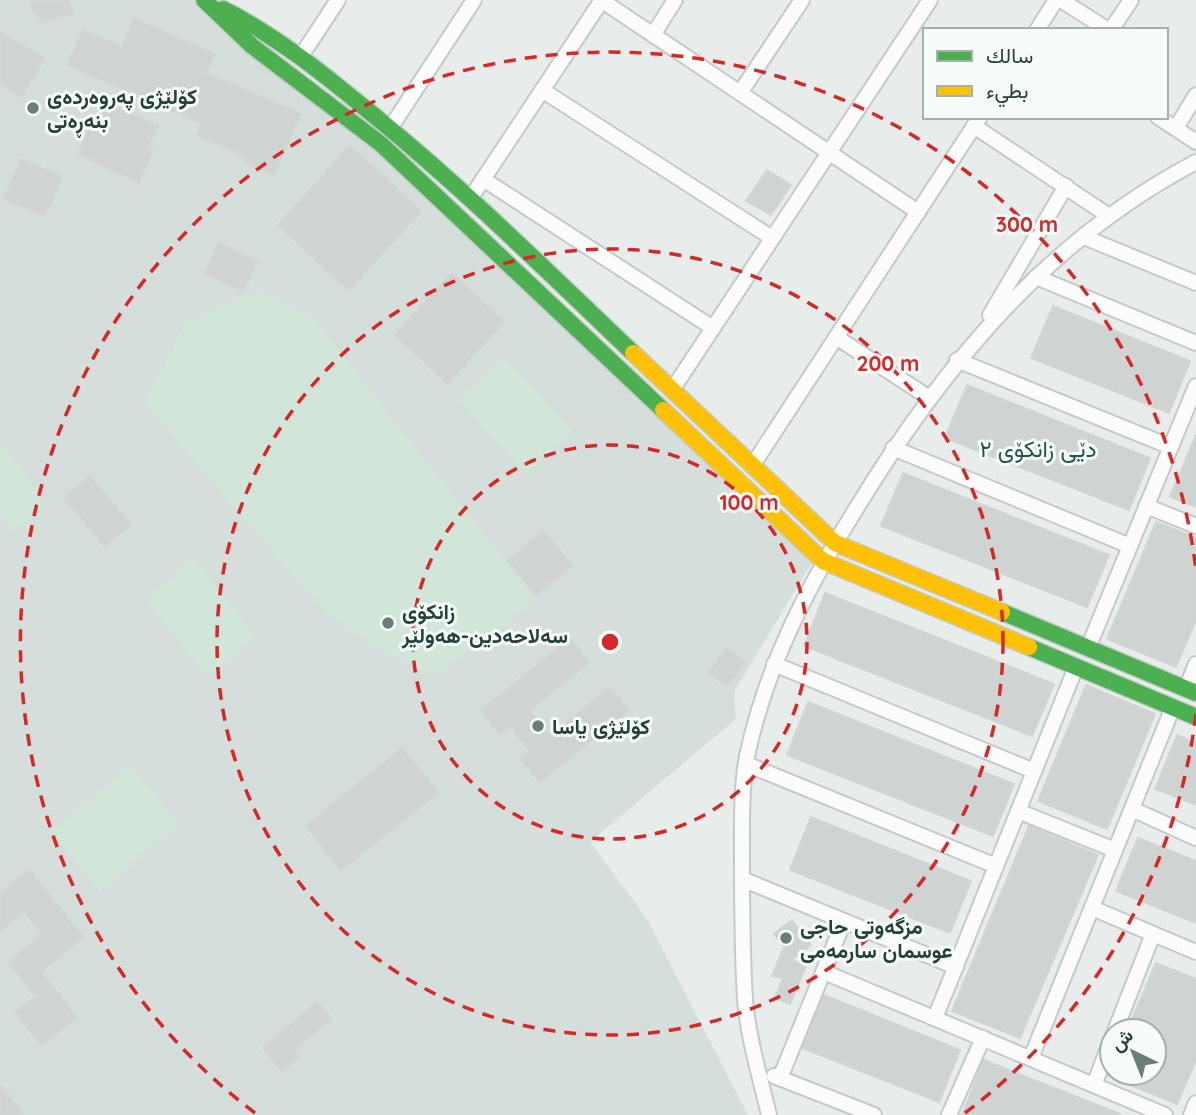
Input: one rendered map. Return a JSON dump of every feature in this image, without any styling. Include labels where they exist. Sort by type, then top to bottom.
[{"type":"street","points":[[205,0],[266,31],[391,127],[835,543],[1191,691],[1196,664]]},
{"type":"street","points":[[205,0],[252,46],[381,144],[823,561],[1196,717]]},
{"type":"street","points":[[301,56],[338,0]]},
{"type":"street","points":[[391,127],[474,0]]},
{"type":"street","points":[[470,199],[602,0],[918,212]]},
{"type":"street","points":[[653,34],[675,0]]},
{"type":"street","points":[[740,93],[802,0]]},
{"type":"street","points":[[672,390],[930,0]]},
{"type":"street","points":[[1038,28],[1058,0],[1107,28]]},
{"type":"street","points":[[1111,28],[1131,0]]},
{"type":"street","points":[[542,90],[772,238]]},
{"type":"street","points":[[1176,128],[1195,98]]},
{"type":"street","points":[[1161,119],[1196,142]]},
{"type":"street","points":[[752,466],[977,122],[1110,216]]},
{"type":"street","points":[[769,1115],[745,1001],[742,879],[746,764],[774,664],[823,561],[893,448],[957,360],[1036,277],[1084,237],[1110,216],[1195,163]]},
{"type":"street","points":[[483,179],[713,328]]},
{"type":"street","points":[[976,340],[1066,186]]},
{"type":"street","points":[[1084,237],[1196,283]]},
{"type":"street","points":[[524,278],[539,264]]},
{"type":"street","points":[[1036,277],[1196,342]]},
{"type":"street","points":[[836,337],[928,397]]},
{"type":"street","points":[[957,360],[1171,447]]},
{"type":"street","points":[[1088,648],[1196,386]]},
{"type":"street","points":[[893,448],[1130,546]]},
{"type":"street","points":[[1146,506],[1196,526]]},
{"type":"street","points":[[774,664],[1034,771]]},
{"type":"street","points":[[935,1018],[1076,667]]},
{"type":"street","points":[[1128,688],[1136,668]]},
{"type":"street","points":[[1031,1058],[1173,707]]},
{"type":"street","points":[[746,764],[996,866]]},
{"type":"street","points":[[1132,809],[1196,838]]},
{"type":"street","points":[[1018,811],[1115,850]]},
{"type":"street","points":[[742,879],[956,967]]},
{"type":"street","points":[[1092,908],[1196,952]]},
{"type":"street","points":[[780,1078],[845,922]]},
{"type":"street","points":[[1120,1017],[1153,934]]},
{"type":"street","points":[[824,972],[1165,1115]]},
{"type":"street","points":[[949,1115],[983,1038]]},
{"type":"street","points":[[758,1069],[874,1115]]},
{"type":"street","points":[[1094,1085],[1098,1075]]},
{"type":"street","points":[[1191,1115],[1196,1103]]},
{"type":"shaded area","name":"زانکۆی سەلاحەدین-هەولێر","points":[[0,0],[195,0],[357,125],[817,554],[734,692],[736,719],[590,842],[647,919],[748,1115],[0,1115]]},
{"type":"green space","points":[[263,290],[314,320],[536,600],[433,677],[377,647],[325,612],[145,403],[184,326],[228,301]]},
{"type":"green space","points":[[503,358],[573,431],[527,474],[459,400]]},
{"type":"green space","points":[[0,443],[48,504],[14,532],[0,514]]},
{"type":"green space","points":[[193,559],[256,637],[207,676],[146,599]]},
{"type":"green space","points":[[130,766],[179,824],[99,891],[51,831]]},
{"type":"building","points":[[30,0],[69,0],[73,14],[41,22],[38,13],[34,14]]},
{"type":"building","points":[[134,19],[215,54],[206,73],[301,114],[274,175],[245,163],[247,157],[197,135],[202,124],[68,65],[83,30],[122,47]]},
{"type":"building","points":[[0,32],[44,58],[22,97],[0,84]]},
{"type":"building","points":[[107,104],[158,126],[148,147],[153,150],[139,182],[78,154],[92,122],[98,124]]},
{"type":"building","points":[[350,146],[421,211],[349,290],[278,225]]},
{"type":"building","points":[[21,159],[62,177],[45,216],[4,199]]},
{"type":"building","points":[[767,170],[791,185],[771,215],[746,201]]},
{"type":"building","points":[[219,243],[257,261],[243,291],[205,273]]},
{"type":"building","points":[[452,273],[504,322],[448,383],[395,335]]},
{"type":"building","points":[[1053,306],[1190,361],[1169,413],[1031,358]]},
{"type":"building","points":[[967,385],[1150,458],[1129,510],[945,438]]},
{"type":"building","points":[[1196,435],[1196,507],[1170,497]]},
{"type":"building","points":[[903,473],[1109,555],[1087,607],[881,526]]},
{"type":"building","points":[[90,476],[131,525],[105,546],[64,498]]},
{"type":"building","points":[[1156,522],[1196,538],[1196,620],[1176,667],[1107,639]]},
{"type":"building","points":[[544,531],[572,566],[536,595],[508,560]]},
{"type":"building","points":[[825,593],[1054,684],[1032,736],[804,646]]},
{"type":"building","points":[[570,638],[589,662],[529,711],[550,736],[610,687],[629,710],[540,782],[520,759],[530,751],[510,726],[500,734],[481,711]]},
{"type":"building","points":[[727,649],[745,662],[727,686],[708,672]]},
{"type":"building","points":[[1086,685],[1155,714],[1107,829],[1038,801]]},
{"type":"building","points":[[808,702],[1014,784],[993,836],[787,755]]},
{"type":"building","points":[[1177,735],[1196,743],[1196,805],[1155,789]]},
{"type":"building","points":[[402,748],[438,792],[341,870],[306,826]]},
{"type":"building","points":[[811,817],[971,881],[950,933],[790,870]]},
{"type":"building","points":[[1029,826],[1098,855],[1020,1038],[952,1011]]},
{"type":"building","points":[[1138,838],[1196,861],[1196,923],[1116,891]]},
{"type":"building","points":[[29,870],[83,937],[41,972],[77,1017],[42,1045],[15,1012],[36,996],[8,962],[42,934],[24,911],[0,931],[0,893]]},
{"type":"building","points":[[792,920],[811,945],[792,960],[806,966],[790,1004],[775,998],[783,978],[772,976],[784,947],[774,934]]},
{"type":"building","points":[[1156,963],[1196,979],[1196,1060],[1177,1104],[1135,1087],[1168,1087],[1168,1017],[1133,1017]]},
{"type":"building","points":[[824,995],[960,1050],[939,1102],[802,1048]]},
{"type":"building","points":[[317,1002],[331,1019],[294,1050],[299,1057],[282,1071],[263,1048]]},
{"type":"building","points":[[984,1060],[1120,1114],[1120,1115],[962,1115]]},
{"type":"building","points":[[0,1086],[24,1115],[0,1115]]},
{"type":"traffic: fast","points":[[204,0],[252,46],[381,144],[663,410]]},
{"type":"traffic: fast","points":[[223,9],[297,55],[401,138],[502,228],[633,353]]},
{"type":"traffic: fast","points":[[1002,612],[1196,693]]},
{"type":"traffic: fast","points":[[1029,647],[1196,717]]},
{"type":"traffic: slow","points":[[633,353],[835,543],[1002,612]]},
{"type":"traffic: slow","points":[[663,410],[823,561],[1029,647]]},
{"type":"place","name":"کۆلێژی پەروەردەی بنەڕەتی","points":[[33,108]]},
{"type":"place","name":"زانکۆی سەلاحەدین-هەولێر","points":[[388,623]]},
{"type":"place","name":"کۆلێژی یاسا","points":[[538,726]]},
{"type":"place","name":"مزگەوتی حاجی عوسمان سارمەمی","points":[[786,938]]},
{"type":"district","name":"دێی زانکۆی ٢","points":[[1038,448]]}]
